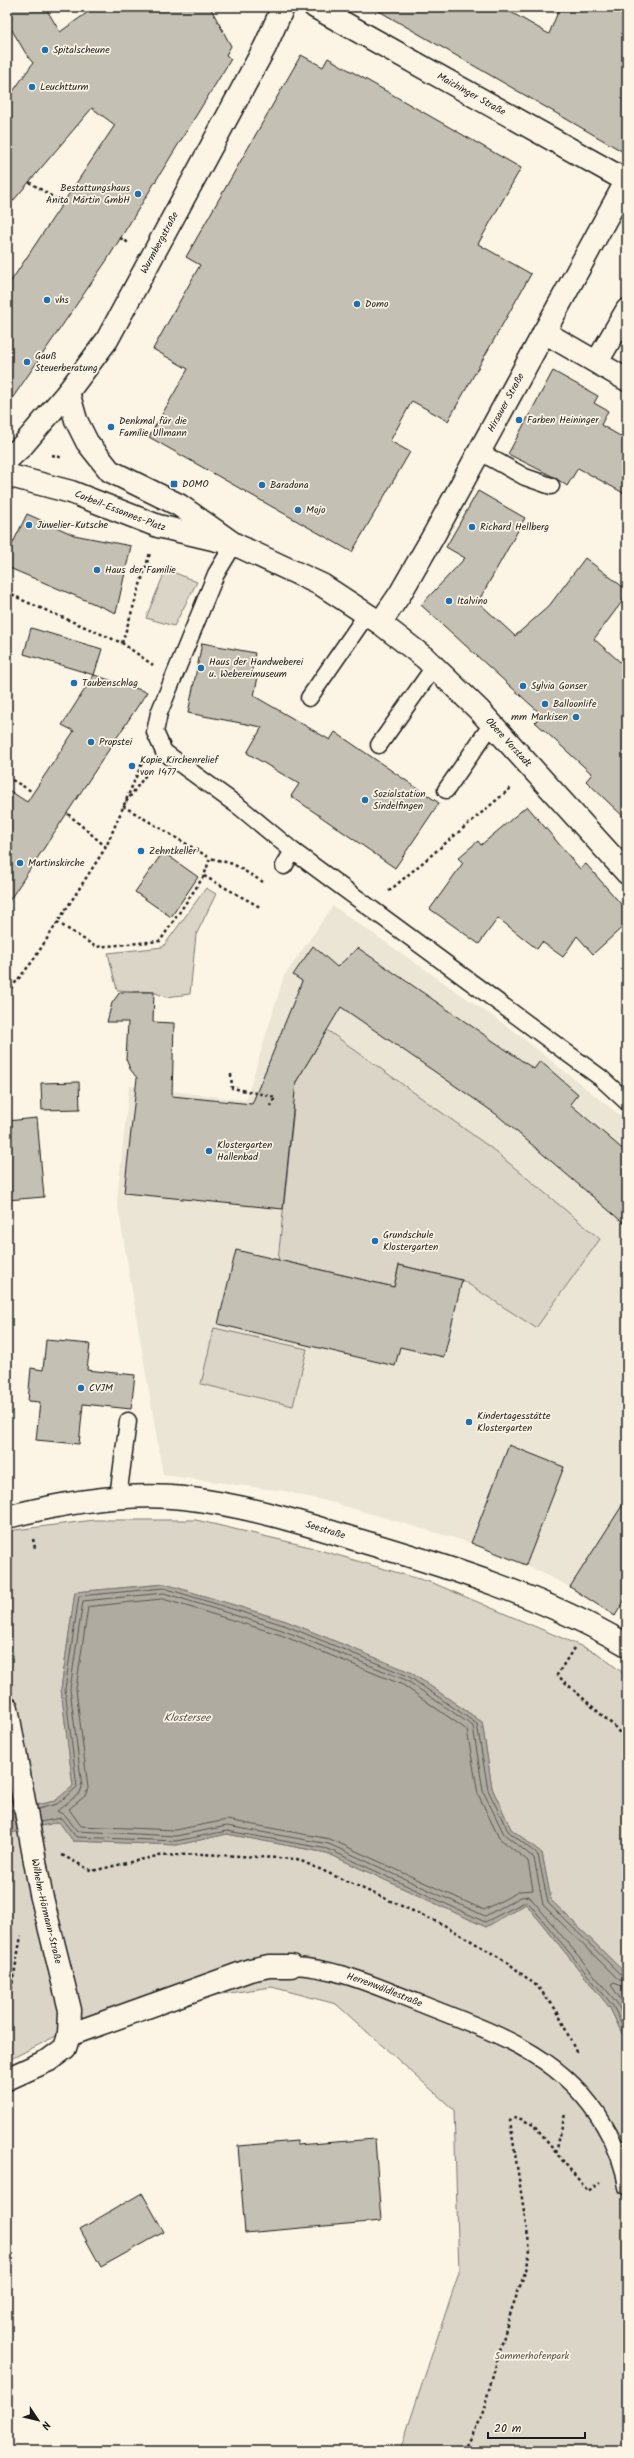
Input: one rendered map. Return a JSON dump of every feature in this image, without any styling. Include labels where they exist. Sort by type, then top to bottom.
[{"type":"street","name":"Wurmbergstraße","points":[[7,460],[68,392],[107,340],[265,47],[283,7]]},
{"type":"street","name":"Maichinger Straße","points":[[315,7],[627,180]]},
{"type":"street","name":"Hirsauer Straße","points":[[373,618],[400,594],[480,452],[627,180]]},
{"type":"street","points":[[597,362],[627,310]]},
{"type":"street","points":[[544,332],[627,380]]},
{"type":"street","name":"Corbeil-Essonnes-Platz","points":[[68,392],[76,420],[87,442],[110,471],[179,505],[234,544],[322,585],[373,618]]},
{"type":"street","name":"Corbeil-Essonnes-Platz","points":[[7,475],[71,492],[158,526],[234,544]]},
{"type":"street","name":"Obere Vorstadt","points":[[373,618],[434,667],[492,724],[532,767],[596,842],[627,873]]},
{"type":"street","name":"Seestraße","points":[[7,1517],[118,1497],[190,1499],[254,1510],[416,1557],[532,1598],[589,1624],[627,1645]]},
{"type":"street","name":"Wilhelm-Hörmann-Straße","points":[[7,1708],[30,1837],[70,2010],[69,2035],[65,2048],[49,2060],[7,2079]]},
{"type":"street","name":"Herrenwäldlestraße","points":[[69,2035],[250,1970],[269,1966],[291,1966]]},
{"type":"lane","points":[[480,452],[525,477],[551,486]]},
{"type":"lane","points":[[234,544],[216,574],[159,713],[155,732],[164,752],[241,808],[293,850],[601,1078],[627,1102]]},
{"type":"lane","points":[[309,698],[373,618]]},
{"type":"lane","points":[[379,745],[434,667]]},
{"type":"lane","points":[[446,790],[492,724]]},
{"type":"lane","points":[[284,866],[293,850]]},
{"type":"lane","points":[[118,1497],[128,1421]]},
{"type":"lane","name":"Herrenwäldlestraße","points":[[291,1966],[332,1971],[510,2040],[562,2072],[596,2111],[613,2140],[624,2169],[627,2187]]},
{"type":"path","points":[[29,182],[56,199]]},
{"type":"path","points":[[122,643],[158,526]]},
{"type":"path","points":[[7,591],[22,600],[122,643],[173,679]]},
{"type":"path","points":[[7,993],[32,962],[106,847],[155,732]]},
{"type":"path","points":[[123,806],[164,752]]},
{"type":"path","points":[[371,908],[406,875],[507,791],[532,767]]},
{"type":"path","points":[[7,777],[33,792]]},
{"type":"path","points":[[123,806],[210,858],[233,864],[266,883]]},
{"type":"path","points":[[68,814],[106,847]]},
{"type":"path","points":[[57,922],[96,948],[160,940],[204,876],[210,858]]},
{"type":"path","points":[[204,876],[260,907]]},
{"type":"path","points":[[231,1074],[232,1088],[275,1097],[271,1106]]},
{"type":"path","points":[[557,1675],[614,1726],[627,1742]]},
{"type":"path","points":[[30,1837],[92,1871],[157,1856],[201,1854],[297,1859],[430,1918],[507,1962],[538,1987],[557,2011],[574,2046],[582,2077],[579,2090]]},
{"type":"path","points":[[7,2013],[26,1915],[42,1894]]},
{"type":"path","points":[[556,2153],[566,2110]]},
{"type":"path","points":[[463,2451],[482,2415],[493,2370],[527,2266],[530,2250],[510,2121],[512,2118],[521,2119],[532,2125],[588,2191]]},
{"type":"shaded area","name":"Grundschule Klostergarten","points":[[333,906],[514,1031],[627,1121],[627,1596],[615,1616],[570,1587],[526,1565],[471,1543],[334,1503],[283,1491],[163,1475],[117,1201],[129,1086],[246,1100],[284,976]]},
{"type":"green space","points":[[166,569],[197,582],[174,626],[146,618]]},
{"type":"green space","points":[[206,888],[216,894],[196,935],[190,994],[166,997],[153,992],[117,990],[108,953],[163,947]]},
{"type":"green space","points":[[327,1030],[491,1148],[600,1239],[536,1328],[462,1280],[399,1265],[394,1287],[278,1260],[294,1108],[281,1107]]},
{"type":"green space","points":[[214,1328],[307,1349],[293,1406],[201,1384]]},
{"type":"green space","points":[[94,1520],[196,1520],[306,1546],[433,1583],[597,1653],[627,1676],[627,1975],[551,1900],[542,1853],[511,1829],[492,1788],[482,1722],[410,1672],[286,1621],[165,1584],[75,1592],[61,1689],[73,1786],[55,1801],[7,1811],[7,1531]]},
{"type":"green space","name":"Sommerhofenpark","points":[[59,1821],[73,1841],[177,1845],[227,1834],[327,1853],[486,1927],[526,1904],[610,2008],[627,2044],[627,2451],[397,2451],[402,2445],[459,2272],[454,2110],[336,2004],[272,1987],[107,2010],[7,2061],[7,1834]]},
{"type":"water","name":"Klostersee","points":[[165,1584],[286,1621],[410,1672],[482,1722],[492,1788],[511,1829],[542,1853],[551,1900],[627,1975],[627,2044],[610,2008],[526,1904],[486,1927],[327,1853],[227,1834],[177,1845],[73,1841],[59,1822],[7,1834],[7,1811],[55,1801],[73,1786],[61,1689],[75,1592]]},
{"type":"building","points":[[7,7],[45,7],[60,32],[95,7],[210,7],[231,46],[226,55],[231,59],[107,260],[7,406],[7,287],[115,125],[92,108],[7,208],[7,100],[33,63],[7,22]]},
{"type":"building","points":[[372,7],[502,7],[549,34],[560,7],[627,7],[627,154]]},
{"type":"building","name":"Domo","points":[[301,55],[323,67],[328,58],[521,168],[478,244],[531,274],[448,421],[412,401],[390,441],[410,452],[352,552],[149,437],[188,369],[153,349],[200,265],[186,257]]},
{"type":"building","points":[[553,371],[598,396],[594,403],[608,411],[601,425],[627,440],[627,495],[578,468],[567,486],[554,477],[508,454]]},
{"type":"building","points":[[478,491],[525,518],[478,602],[515,636],[549,606],[585,558],[627,590],[627,595],[594,639],[627,668],[627,820],[586,781],[592,774],[535,722],[542,715],[421,605],[465,558],[446,547]]},
{"type":"building","points":[[27,514],[74,535],[131,546],[116,613],[7,567],[7,555]]},
{"type":"building","points":[[31,628],[102,649],[94,675],[24,654]]},
{"type":"building","points":[[202,643],[255,653],[251,675],[258,677],[254,696],[330,740],[335,732],[439,803],[395,868],[291,796],[299,784],[247,753],[262,727],[188,713]]},
{"type":"building","name":"Propstei","points":[[94,675],[147,692],[7,904],[7,789],[27,802],[74,731],[62,725]]},
{"type":"building","points":[[527,806],[580,869],[586,864],[627,911],[627,923],[593,954],[577,936],[563,957],[542,942],[537,949],[498,918],[479,944],[430,909],[463,863],[458,858],[478,841],[481,845]]},
{"type":"building","points":[[163,852],[198,877],[171,917],[135,892]]},
{"type":"building","points":[[313,946],[337,967],[358,948],[534,1069],[540,1061],[578,1094],[570,1104],[627,1153],[627,1226],[496,1114],[341,1007],[296,1082],[283,1209],[124,1193],[137,1078],[130,1069],[126,1059],[128,1022],[107,1022],[112,1003],[120,992],[154,992],[153,1022],[174,1023],[172,1096],[252,1104],[302,981],[293,975]]},
{"type":"building","points":[[79,1082],[80,1109],[42,1110],[41,1083]]},
{"type":"building","points":[[37,1118],[44,1197],[7,1200],[7,1121]]},
{"type":"building","points":[[236,1250],[394,1287],[399,1265],[462,1280],[444,1357],[400,1347],[395,1366],[218,1324]]},
{"type":"building","name":"CVJM","points":[[46,1340],[90,1344],[87,1370],[135,1375],[131,1409],[83,1404],[79,1444],[36,1440],[40,1402],[28,1401],[31,1368],[43,1370]]},
{"type":"building","points":[[509,1445],[564,1467],[526,1565],[471,1543]]},
{"type":"building","points":[[627,1498],[627,1596],[615,1616],[570,1587]]},
{"type":"building","points":[[375,2139],[381,2221],[245,2233],[238,2146],[297,2141],[297,2145]]},
{"type":"building","points":[[142,2193],[164,2232],[101,2267],[80,2229]]},
{"type":"place","name":"Spitalscheune","points":[[45,50]]},
{"type":"place","name":"Leuchtturm","points":[[32,87]]},
{"type":"place","name":"Bestattungshaus Anita Märtin GmbH","points":[[138,194]]},
{"type":"place","name":"vhs","points":[[47,300]]},
{"type":"place","name":"Domo","points":[[357,304]]},
{"type":"place","name":"Gauß Steuerberatung","points":[[27,362]]},
{"type":"place","name":"Farben Heininger","points":[[519,420]]},
{"type":"place","name":"Denkmal für die Familie Ullmann","points":[[111,427]]},
{"type":"place","name":"DOMO","points":[[174,484]]},
{"type":"place","name":"Baradona","points":[[262,485]]},
{"type":"place","name":"Mojo","points":[[298,510]]},
{"type":"place","name":"Juwelier-Kutsche","points":[[29,525]]},
{"type":"place","name":"Richard Hellberg","points":[[472,527]]},
{"type":"place","name":"Haus der Familie","points":[[97,570]]},
{"type":"place","name":"Italvino","points":[[449,601]]},
{"type":"place","name":"Haus der Handweberei u. Webereimuseum","points":[[201,668]]},
{"type":"place","name":"Taubenschlag","points":[[74,683]]},
{"type":"place","name":"Sylvia Gonser","points":[[523,686]]},
{"type":"place","name":"Balloonlife","points":[[545,704]]},
{"type":"place","name":"mm Markisen","points":[[576,717]]},
{"type":"place","name":"Propstei","points":[[91,742]]},
{"type":"place","name":"Kopie Kirchenrelief von 1477","points":[[132,766]]},
{"type":"place","name":"Sozialstation Sindelfingen","points":[[365,800]]},
{"type":"place","name":"Zehntkeller","points":[[141,851]]},
{"type":"place","name":"Martinskirche","points":[[20,863]]},
{"type":"place","name":"Klostergarten Hallenbad","points":[[209,1151]]},
{"type":"place","name":"Grundschule Klostergarten","points":[[375,1241]]},
{"type":"place","name":"CVJM","points":[[81,1388]]},
{"type":"place","name":"Kindertagesstätte Klostergarten","points":[[469,1422]]}]
